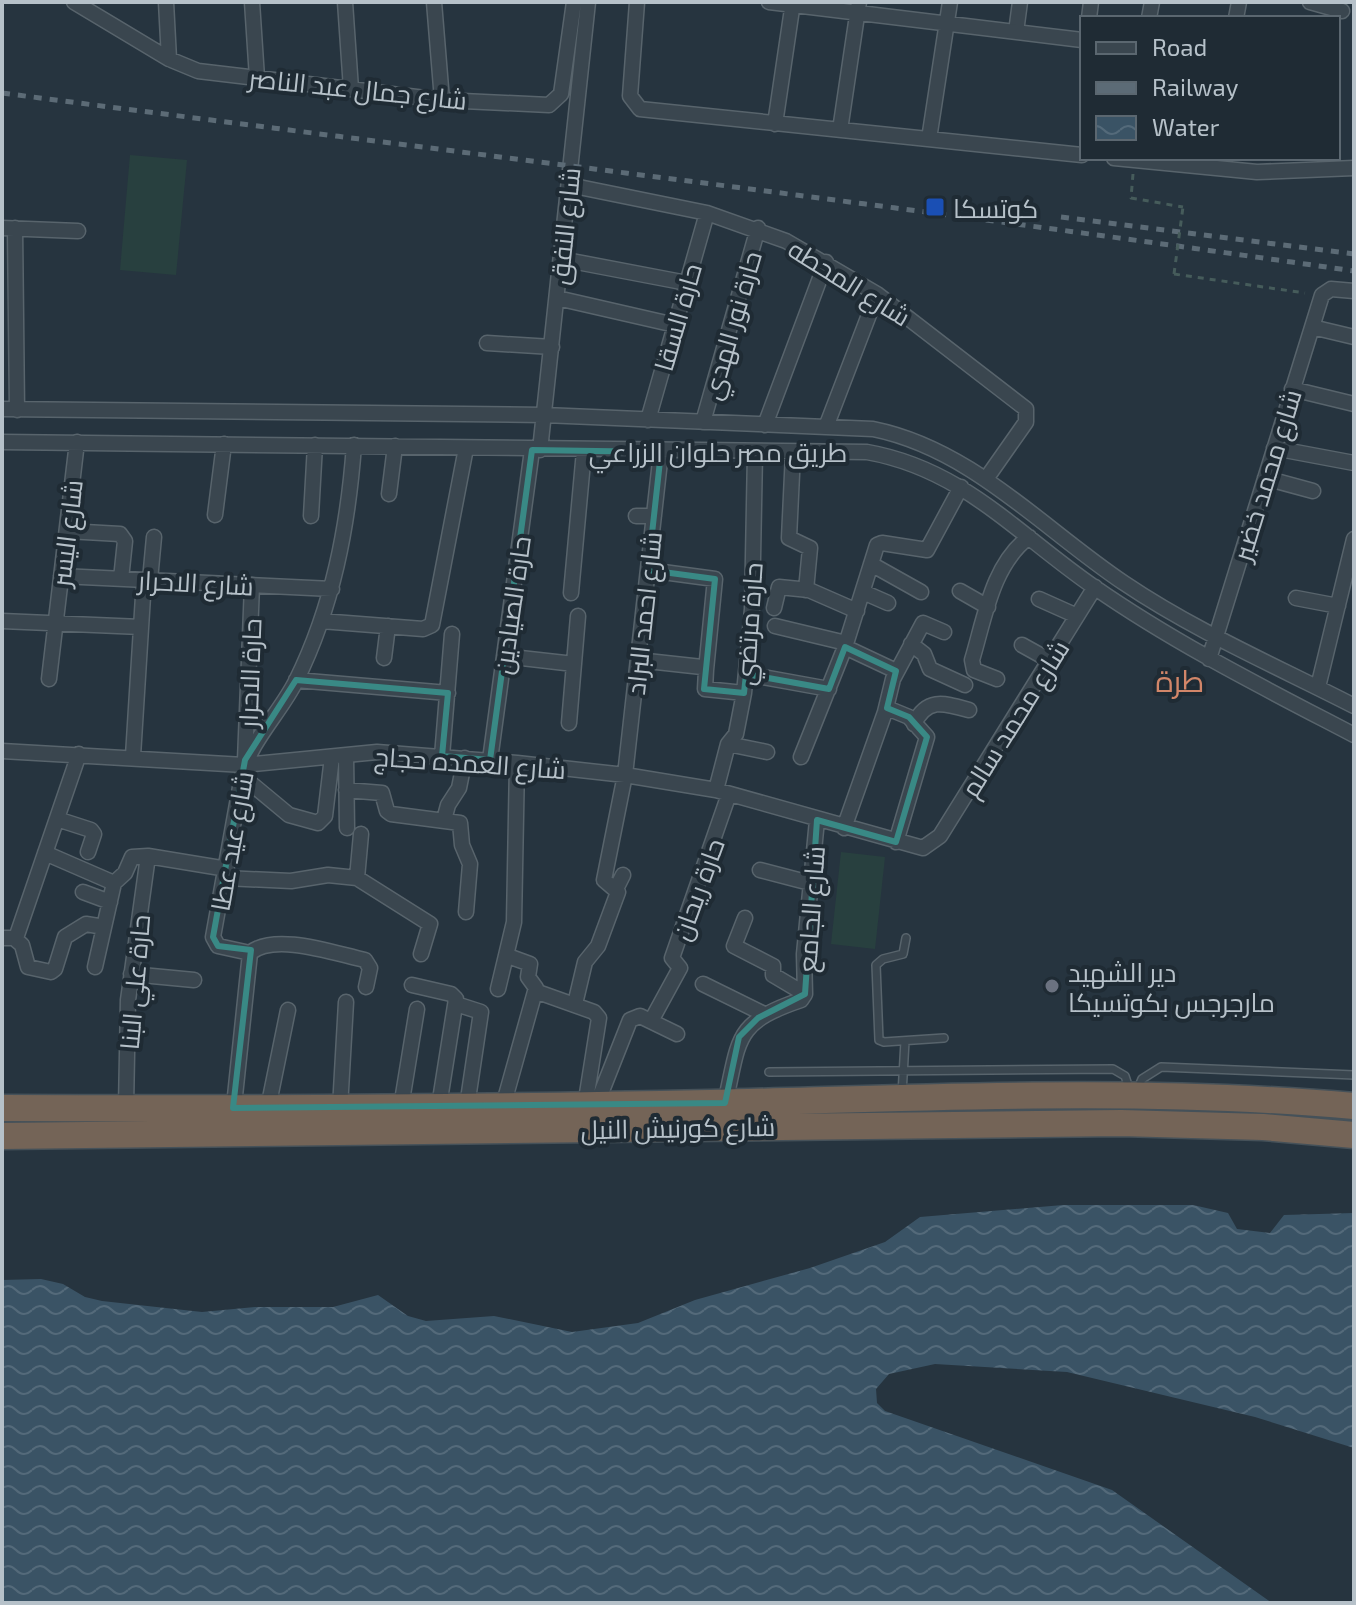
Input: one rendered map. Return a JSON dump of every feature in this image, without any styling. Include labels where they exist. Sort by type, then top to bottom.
[{"type":"highway","name":"شارع كورنيش النيل","points":[[2,1108],[590,1106],[902,1099],[1002,1084],[1133,1097],[1354,1106]]},
{"type":"highway","name":"شارع كورنيش النيل","points":[[2,1136],[1106,1123],[1263,1127],[1354,1135]]},
{"type":"street","points":[[166,2],[169,59]]},
{"type":"street","points":[[252,2],[257,78]]},
{"type":"street","points":[[345,2],[351,89]]},
{"type":"street","points":[[434,2],[442,100]]},
{"type":"street","name":"شارع جمال عبد الناصر","points":[[80,3],[169,59],[198,71],[442,100],[555,104],[561,94],[574,2]]},
{"type":"street","name":"شارع النفق","points":[[536,450],[544,415],[552,347],[588,2]]},
{"type":"street","points":[[637,2],[631,89],[634,104],[648,111],[1080,155]]},
{"type":"street","points":[[769,2],[858,7],[947,23],[1080,40]]},
{"type":"street","points":[[929,139],[950,2]]},
{"type":"street","points":[[1016,32],[1020,2]]},
{"type":"street","points":[[1310,2],[1342,12]]},
{"type":"street","points":[[775,124],[793,3]]},
{"type":"street","points":[[840,130],[858,7]]},
{"type":"street","points":[[1154,160],[1354,168]]},
{"type":"street","name":"شارع المحطه","points":[[569,185],[707,213],[758,228],[826,262],[877,294],[1026,409],[1026,422],[986,479]]},
{"type":"street","name":"حارة السقا","points":[[648,420],[707,213]]},
{"type":"street","points":[[10,410],[8,228],[78,231]]},
{"type":"street","name":"حارة نور الهدي","points":[[703,422],[758,228]]},
{"type":"street","points":[[561,259],[687,283]]},
{"type":"street","points":[[765,425],[826,262]]},
{"type":"street","points":[[1323,293],[1331,289],[1354,291]]},
{"type":"street","name":"شارع محمد خضير","points":[[1209,659],[1323,293]]},
{"type":"street","points":[[826,427],[877,294]]},
{"type":"street","points":[[557,298],[675,325]]},
{"type":"street","points":[[1312,327],[1354,337]]},
{"type":"street","points":[[487,343],[552,347]]},
{"type":"street","points":[[1292,389],[1354,404]]},
{"type":"street","name":"طريق مصر حلوان الزراعي","points":[[10,410],[544,415],[826,427],[899,434],[986,479],[1125,584],[1354,706]]},
{"type":"street","name":"طريق مصر حلوان الزراعي","points":[[2,442],[867,452],[900,458],[932,470],[961,487],[1095,587],[1209,659],[1354,735]]},
{"type":"street","name":"شارع اليسر","points":[[49,679],[77,442]]},
{"type":"street","points":[[215,515],[224,444]]},
{"type":"street","points":[[311,516],[315,445]]},
{"type":"street","name":"شارع عيد عطا","points":[[250,953],[218,946],[214,942],[244,767],[296,680],[332,589],[349,505],[354,445]]},
{"type":"street","points":[[389,494],[395,446]]},
{"type":"street","points":[[321,621],[423,629],[434,621],[466,448]]},
{"type":"street","points":[[1274,448],[1354,463]]},
{"type":"street","name":"حارة الصيادين","points":[[490,760],[536,450]]},
{"type":"street","points":[[571,593],[584,451]]},
{"type":"street","name":"شارع احمد البراد","points":[[616,889],[604,880],[625,775],[661,452]]},
{"type":"street","name":"حارة مرتضي","points":[[722,792],[728,744],[736,734],[746,674],[752,609],[755,453]]},
{"type":"street","points":[[793,453],[789,538],[810,548],[806,590]]},
{"type":"street","points":[[1265,478],[1313,491]]},
{"type":"street","points":[[801,757],[846,645],[880,543],[927,550],[961,487]]},
{"type":"street","points":[[636,516],[654,516]]},
{"type":"street","points":[[67,531],[120,534],[125,541],[121,579]]},
{"type":"street","points":[[133,756],[141,627],[154,537]]},
{"type":"street","points":[[997,679],[978,673],[972,666],[988,607],[1005,562],[1029,537]]},
{"type":"street","points":[[1318,687],[1354,539]]},
{"type":"street","points":[[871,564],[921,592]]},
{"type":"street","points":[[648,570],[715,579],[705,689],[744,693]]},
{"type":"street","name":"شارع الاحرار","points":[[61,576],[332,589]]},
{"type":"street","name":"حارة الاحرار","points":[[244,767],[252,585]]},
{"type":"street","name":"شارع محمد سالم","points":[[930,846],[940,836],[1095,587]]},
{"type":"street","points":[[774,608],[778,588],[806,590],[857,611]]},
{"type":"street","points":[[960,591],[988,607]]},
{"type":"street","points":[[863,592],[888,603]]},
{"type":"street","points":[[1296,598],[1338,606]]},
{"type":"street","points":[[1039,599],[1077,616]]},
{"type":"street","points":[[569,723],[578,616]]},
{"type":"street","points":[[2,621],[141,627]]},
{"type":"street","points":[[844,828],[887,708],[896,671],[923,623],[944,632]]},
{"type":"street","points":[[384,658],[388,626]]},
{"type":"street","points":[[775,626],[811,632],[846,645],[896,671]]},
{"type":"street","points":[[442,756],[452,634]]},
{"type":"street","points":[[911,644],[924,654],[930,669],[965,685]]},
{"type":"street","points":[[1022,645],[1049,660]]},
{"type":"street","points":[[504,656],[574,664]]},
{"type":"street","points":[[638,660],[706,670]]},
{"type":"street","points":[[746,674],[829,689]]},
{"type":"street","points":[[296,680],[448,693]]},
{"type":"street","points":[[914,724],[921,710],[928,705],[969,710]]},
{"type":"street","points":[[887,708],[907,716],[926,735],[927,741],[896,842]]},
{"type":"street","points":[[728,744],[767,752]]},
{"type":"street","name":"شارع العمده حجاج","points":[[2,751],[133,756],[244,767],[377,752],[490,760],[625,775],[722,792],[915,847],[930,846]]},
{"type":"street","points":[[79,754],[45,853],[8,939],[20,943],[29,976],[54,971],[65,937],[86,924],[104,927]]},
{"type":"street","points":[[244,767],[289,815],[318,823],[325,816],[339,756]]},
{"type":"street","points":[[339,756],[354,831],[357,878]]},
{"type":"street","points":[[444,820],[448,805],[459,788],[465,758]]},
{"type":"street","points":[[498,989],[514,922],[517,763]]},
{"type":"street","points":[[346,790],[382,793],[387,811],[391,814],[461,825],[462,845],[470,864],[466,912]]},
{"type":"street","name":"حارة ريحان","points":[[651,1021],[680,968],[672,958],[722,792]]},
{"type":"street","points":[[57,819],[93,832],[88,852]]},
{"type":"street","name":"شارع الجامع","points":[[725,1103],[739,1037],[764,1014],[801,1000],[805,994],[810,883],[817,820]]},
{"type":"street","points":[[45,853],[114,883]]},
{"type":"street","points":[[95,967],[114,883],[125,873],[132,857],[148,856],[226,874],[292,873],[357,878],[431,925],[421,954]]},
{"type":"street","name":"حارة علي البنا","points":[[126,1108],[131,974],[148,856]]},
{"type":"street","points":[[760,870],[810,883]]},
{"type":"street","points":[[575,1004],[585,962],[598,946],[623,875]]},
{"type":"street","points":[[83,892],[110,902]]},
{"type":"street","points":[[745,918],[734,946],[773,966],[773,975],[805,994]]},
{"type":"street","points":[[232,1135],[250,953],[271,943],[302,946],[365,960],[370,966],[366,987]]},
{"type":"street","points":[[503,1106],[537,985],[528,977],[530,964],[508,956]]},
{"type":"street","points":[[131,974],[194,980]]},
{"type":"street","points":[[703,984],[764,1014]]},
{"type":"street","points":[[412,985],[451,994],[456,1004],[439,1106]]},
{"type":"street","points":[[535,991],[594,1012],[599,1022],[590,1106]]},
{"type":"street","points":[[340,1108],[346,1002]]},
{"type":"street","points":[[456,1004],[481,1012],[467,1106]]},
{"type":"street","points":[[401,1107],[417,1009]]},
{"type":"street","points":[[268,1108],[288,1010]]},
{"type":"street","points":[[590,1106],[630,1020],[640,1016],[677,1034]]},
{"type":"lane","points":[[906,938],[903,954],[883,959],[874,970],[879,1040],[944,1038]]},
{"type":"lane","points":[[902,1099],[905,1041]]},
{"type":"lane","points":[[1133,1097],[1142,1079],[1161,1067],[1354,1075]]},
{"type":"lane","points":[[769,1072],[903,1073],[1002,1084]]},
{"type":"path","points":[[1134,160],[1131,198],[1183,207],[1174,274],[1323,293]]},
{"type":"highlighted area","points":[[532,450],[661,452],[648,570],[715,579],[704,689],[744,693],[746,674],[829,689],[845,647],[896,671],[887,708],[909,717],[927,737],[896,842],[817,820],[805,994],[758,1018],[739,1037],[725,1103],[233,1108],[251,950],[218,946],[213,937],[245,760],[296,680],[448,693],[442,756],[490,760]]},
{"type":"green space","points":[[130,155],[187,160],[176,275],[120,270]]},
{"type":"green space","points":[[841,852],[885,857],[875,949],[831,944]]},
{"type":"water","points":[[1063,1205],[1193,1205],[1228,1213],[1237,1229],[1270,1233],[1284,1215],[1354,1213],[1354,1448],[1255,1417],[1067,1372],[935,1364],[889,1374],[876,1389],[877,1403],[885,1411],[1112,1490],[1272,1603],[2,1603],[2,1280],[41,1279],[63,1284],[85,1297],[102,1301],[202,1312],[255,1307],[333,1307],[378,1295],[408,1316],[426,1321],[494,1316],[572,1332],[638,1323],[695,1300],[810,1268],[885,1242],[920,1217]]},
{"type":"railway","points":[[2,93],[1354,271]]},
{"type":"railway","points":[[1061,217],[1354,254]]},
{"type":"place","name":"كوتسكا","points":[[935,207]]},
{"type":"place","name":"دير الشهيد مارجرجس بكوتسيكا","points":[[1052,986]]},
{"type":"district","name":"طرة","points":[[1180,680]]}]
